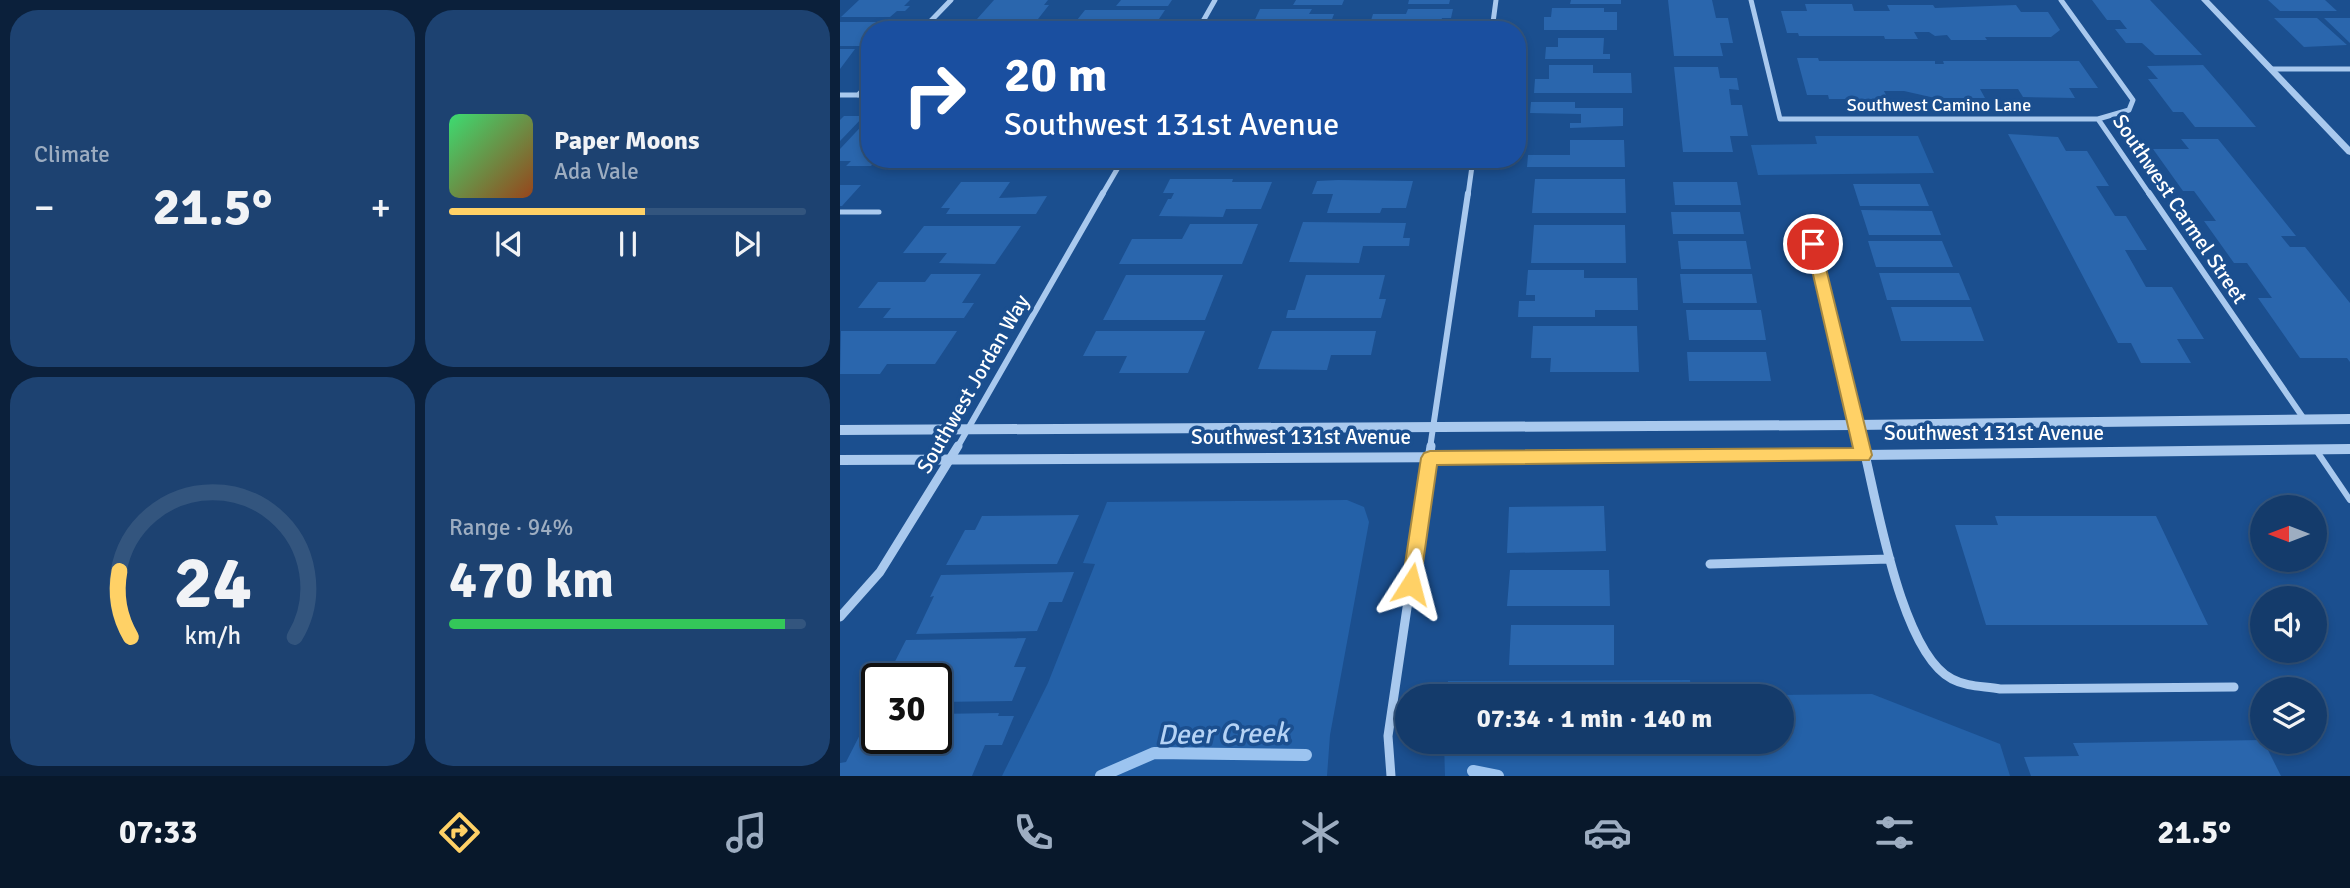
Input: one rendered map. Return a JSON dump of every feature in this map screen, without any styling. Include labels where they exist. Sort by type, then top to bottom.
[{"type":"street","points":[[931,21],[951,0]]},
{"type":"street","points":[[1203,21],[1215,0]]},
{"type":"street","points":[[1493,21],[1496,0]]},
{"type":"street","name":"Southwest Camino Lane","points":[[1751,0],[1780,119],[2098,118]]},
{"type":"street","name":"Southwest Carmel Street","points":[[2060,0],[2133,100],[2129,110],[2115,116],[2098,118],[2304,419]]},
{"type":"street","points":[[2205,0],[2350,152]]},
{"type":"street","points":[[2272,69],[2350,69]]},
{"type":"street","points":[[840,95],[859,95]]},
{"type":"street","name":"Southwest Jordan Way","points":[[840,617],[856,602],[888,560],[950,460],[1118,168]]},
{"type":"street","points":[[1391,776],[1388,736],[1472,168]]},
{"type":"street","points":[[1808,220],[1890,559],[1912,632],[1929,660],[1947,677],[1966,684],[2000,689],[2234,687]]},
{"type":"street","name":"Southwest 131st Avenue","points":[[840,430],[1856,425],[2350,419]]},
{"type":"street","name":"Southwest 131st Avenue","points":[[840,460],[1863,455],[2350,449]]},
{"type":"street","points":[[1710,564],[1890,559]]},
{"type":"lane","points":[[840,212],[879,212]]},
{"type":"lane","points":[[2316,450],[2350,500]]},
{"type":"shaded area","points":[[1815,136],[1918,136],[1934,173],[1758,175],[1751,145],[1817,144]]},
{"type":"shaded area","points":[[1347,500],[1364,507],[1369,522],[1330,735],[1327,776],[1002,776],[1048,683],[1095,564],[1083,563],[1107,502]]},
{"type":"shaded area","points":[[1690,680],[1690,684],[1448,684],[1448,681]]},
{"type":"shaded area","points":[[1872,694],[2000,744],[2010,776],[1445,776],[1444,754],[1794,754],[1794,695]]},
{"type":"building","points":[[859,0],[910,0],[904,6],[910,6],[890,17],[841,17]]},
{"type":"building","points":[[994,0],[1048,0],[1044,5],[1049,5],[1038,19],[977,19]]},
{"type":"building","points":[[1121,0],[1172,0],[1168,6],[1116,6]]},
{"type":"building","points":[[1296,0],[1344,0],[1342,5],[1293,5]]},
{"type":"building","points":[[1409,0],[1450,0],[1449,4],[1408,4]]},
{"type":"building","points":[[1571,0],[1621,0],[1621,4],[1570,4]]},
{"type":"building","points":[[1668,0],[1712,0],[1716,18],[1728,18],[1733,43],[1720,43],[1723,56],[1674,56]]},
{"type":"building","points":[[2092,0],[2150,0],[2202,55],[2155,55],[2142,43],[2126,43],[2115,29],[2127,29],[2120,20],[2107,20]]},
{"type":"building","points":[[2268,0],[2325,0],[2337,11],[2280,11]]},
{"type":"building","points":[[1805,4],[1852,4],[1854,11],[1890,11],[1887,5],[1933,5],[1935,8],[2016,5],[2021,12],[2048,12],[2060,30],[2051,37],[1985,37],[1987,40],[1951,40],[1947,35],[1935,36],[1929,32],[1914,32],[1918,39],[1885,39],[1884,36],[1799,36],[1798,33],[1787,33],[1781,11],[1807,11]]},
{"type":"building","points":[[1552,8],[1604,8],[1604,12],[1617,12],[1617,30],[1544,30],[1544,17],[1551,17]]},
{"type":"building","points":[[1260,9],[1312,9],[1309,14],[1334,14],[1331,21],[1254,21]]},
{"type":"building","points":[[1408,9],[1453,9],[1451,18],[1442,18],[1441,21],[1371,21],[1373,14],[1406,14]]},
{"type":"building","points":[[1085,10],[1165,10],[1158,21],[1076,21]]},
{"type":"building","points":[[2274,18],[2317,18],[2347,45],[2304,47]]},
{"type":"building","points":[[2324,18],[2350,18],[2350,43]]},
{"type":"building","points":[[840,22],[861,22],[861,46],[840,46]]},
{"type":"building","points":[[1558,38],[1604,38],[1603,54],[1610,54],[1610,59],[1545,59],[1546,47],[1558,47]]},
{"type":"building","points":[[840,49],[855,49],[840,69]]},
{"type":"building","points":[[1797,58],[1818,58],[1819,61],[1935,61],[1935,64],[1944,64],[1943,61],[2079,61],[2098,88],[2069,88],[2075,98],[2023,97],[2018,89],[1980,89],[1985,98],[1935,98],[1904,91],[1884,91],[1888,99],[1829,99],[1828,95],[1807,95]]},
{"type":"building","points":[[1549,65],[1593,65],[1593,73],[1631,73],[1632,93],[1534,93],[1535,79],[1549,79]]},
{"type":"building","points":[[2203,65],[2256,127],[2195,127],[2183,112],[2173,112],[2148,79],[2158,79],[2147,66]]},
{"type":"building","points":[[1674,67],[1718,67],[1720,78],[1737,78],[1739,90],[1729,89],[1731,105],[1742,105],[1748,136],[1730,136],[1733,152],[1683,152]]},
{"type":"building","points":[[1531,102],[1575,102],[1575,108],[1623,108],[1623,126],[1570,128],[1570,123],[1581,123],[1581,114],[1530,113]]},
{"type":"building","points":[[844,116],[861,116],[840,141],[840,120]]},
{"type":"building","points":[[861,127],[861,166],[846,166],[851,161],[840,161],[840,149]]},
{"type":"building","points":[[2008,134],[2058,137],[2066,151],[2087,151],[2109,186],[2096,186],[2115,216],[2126,216],[2147,250],[2125,250],[2146,287],[2172,287],[2204,339],[2177,339],[2191,363],[2141,363],[2131,343],[2118,343]]},
{"type":"building","points":[[2181,139],[2218,139],[2296,236],[2281,236],[2285,241],[2290,247],[2305,247],[2350,303],[2350,362],[2347,358],[2300,358],[2258,298],[2272,298],[2247,263],[2234,263],[2204,221],[2216,221],[2194,191],[2183,191],[2153,149],[2189,149]]},
{"type":"building","points":[[1570,140],[1624,140],[1625,167],[1527,167],[1528,155],[1570,155]]},
{"type":"building","points":[[989,168],[1056,168],[1055,170],[988,170]]},
{"type":"building","points":[[1180,168],[1222,168],[1221,170],[1179,170]]},
{"type":"building","points":[[1340,168],[1416,168],[1415,170],[1339,170]]},
{"type":"building","points":[[1170,179],[1272,182],[1261,209],[1226,209],[1223,217],[1159,216],[1174,193],[1163,193]]},
{"type":"building","points":[[1535,179],[1625,179],[1626,213],[1532,213]]},
{"type":"building","points":[[1317,181],[1413,181],[1406,208],[1382,208],[1380,213],[1327,213],[1333,194],[1312,194]]},
{"type":"building","points":[[961,182],[1010,182],[999,198],[1047,196],[1036,214],[946,214],[950,208],[941,208]]},
{"type":"building","points":[[1673,182],[1737,182],[1741,205],[1675,205]]},
{"type":"building","points":[[1853,184],[1920,184],[1929,206],[1860,206]]},
{"type":"building","points":[[840,185],[861,185],[842,206],[840,206]]},
{"type":"building","points":[[1861,210],[1932,211],[1941,235],[1869,235]]},
{"type":"building","points":[[1671,212],[1740,212],[1744,234],[1673,234]]},
{"type":"building","points":[[1303,222],[1406,223],[1403,238],[1410,238],[1409,246],[1363,246],[1359,263],[1289,262]]},
{"type":"building","points":[[1190,224],[1258,224],[1242,264],[1119,264],[1132,239],[1182,239]]},
{"type":"building","points":[[1534,225],[1625,225],[1626,263],[1531,263]]},
{"type":"building","points":[[924,226],[1021,226],[995,264],[939,263],[947,253],[903,253]]},
{"type":"building","points":[[1678,241],[1746,241],[1751,269],[1681,269]]},
{"type":"building","points":[[1868,241],[1942,241],[1953,267],[1876,267]]},
{"type":"building","points":[[1528,270],[1584,270],[1584,278],[1637,278],[1638,310],[1595,310],[1595,317],[1518,317],[1519,301],[1535,301],[1535,295],[1526,295]]},
{"type":"building","points":[[1879,273],[1959,273],[1970,300],[1887,300]]},
{"type":"building","points":[[931,274],[981,274],[962,303],[974,303],[964,318],[883,318],[891,308],[858,308],[878,282],[925,282]]},
{"type":"building","points":[[1680,274],[1752,274],[1757,303],[1683,303]]},
{"type":"building","points":[[1126,275],[1223,275],[1205,320],[1103,320]]},
{"type":"building","points":[[1306,275],[1385,275],[1379,299],[1386,299],[1381,318],[1286,318],[1288,310],[1295,310]]},
{"type":"building","points":[[1891,307],[1971,307],[1984,341],[1901,341]]},
{"type":"building","points":[[1686,310],[1761,310],[1766,340],[1689,340]]},
{"type":"building","points":[[1533,326],[1637,326],[1639,372],[1550,372],[1551,358],[1531,358]]},
{"type":"building","points":[[841,331],[957,331],[935,364],[887,364],[880,374],[840,374]]},
{"type":"building","points":[[1096,331],[1205,331],[1188,373],[1119,373],[1127,356],[1083,356]]},
{"type":"building","points":[[1272,331],[1376,331],[1371,355],[1331,355],[1327,370],[1258,369]]},
{"type":"building","points":[[1687,352],[1766,352],[1771,381],[1689,381]]},
{"type":"building","points":[[1604,506],[1606,551],[1507,553],[1509,507]]},
{"type":"building","points":[[1079,515],[1057,564],[946,565],[965,530],[975,530],[982,516]]},
{"type":"building","points":[[1995,516],[2156,516],[2208,625],[1986,625],[1955,525],[1998,525]]},
{"type":"building","points":[[1510,570],[1609,570],[1610,606],[1507,606]]},
{"type":"building","points":[[1074,572],[1062,602],[1049,602],[1037,631],[916,634],[941,575]]},
{"type":"building","points":[[1511,625],[1614,625],[1614,665],[1509,665]]},
{"type":"building","points":[[1026,638],[1014,667],[1026,667],[1012,701],[952,702],[952,663],[894,663],[906,640]]},
{"type":"building","points":[[999,713],[998,716],[1014,716],[1002,745],[985,745],[972,776],[840,776],[840,763],[846,762],[861,733],[861,754],[952,754],[952,714]]},
{"type":"building","points":[[2250,740],[2250,754],[2270,754],[2281,776],[2031,776],[2024,757],[2079,756],[2073,743]]},
{"type":"waterway","name":"Deer Creek","points":[[1101,776],[1154,753],[1306,755]]},
{"type":"waterway","name":"Deer Creek","points":[[1473,771],[1498,776]]},
{"type":"route","points":[[1411,584],[1430,458],[1863,455],[1813,244]]}]
